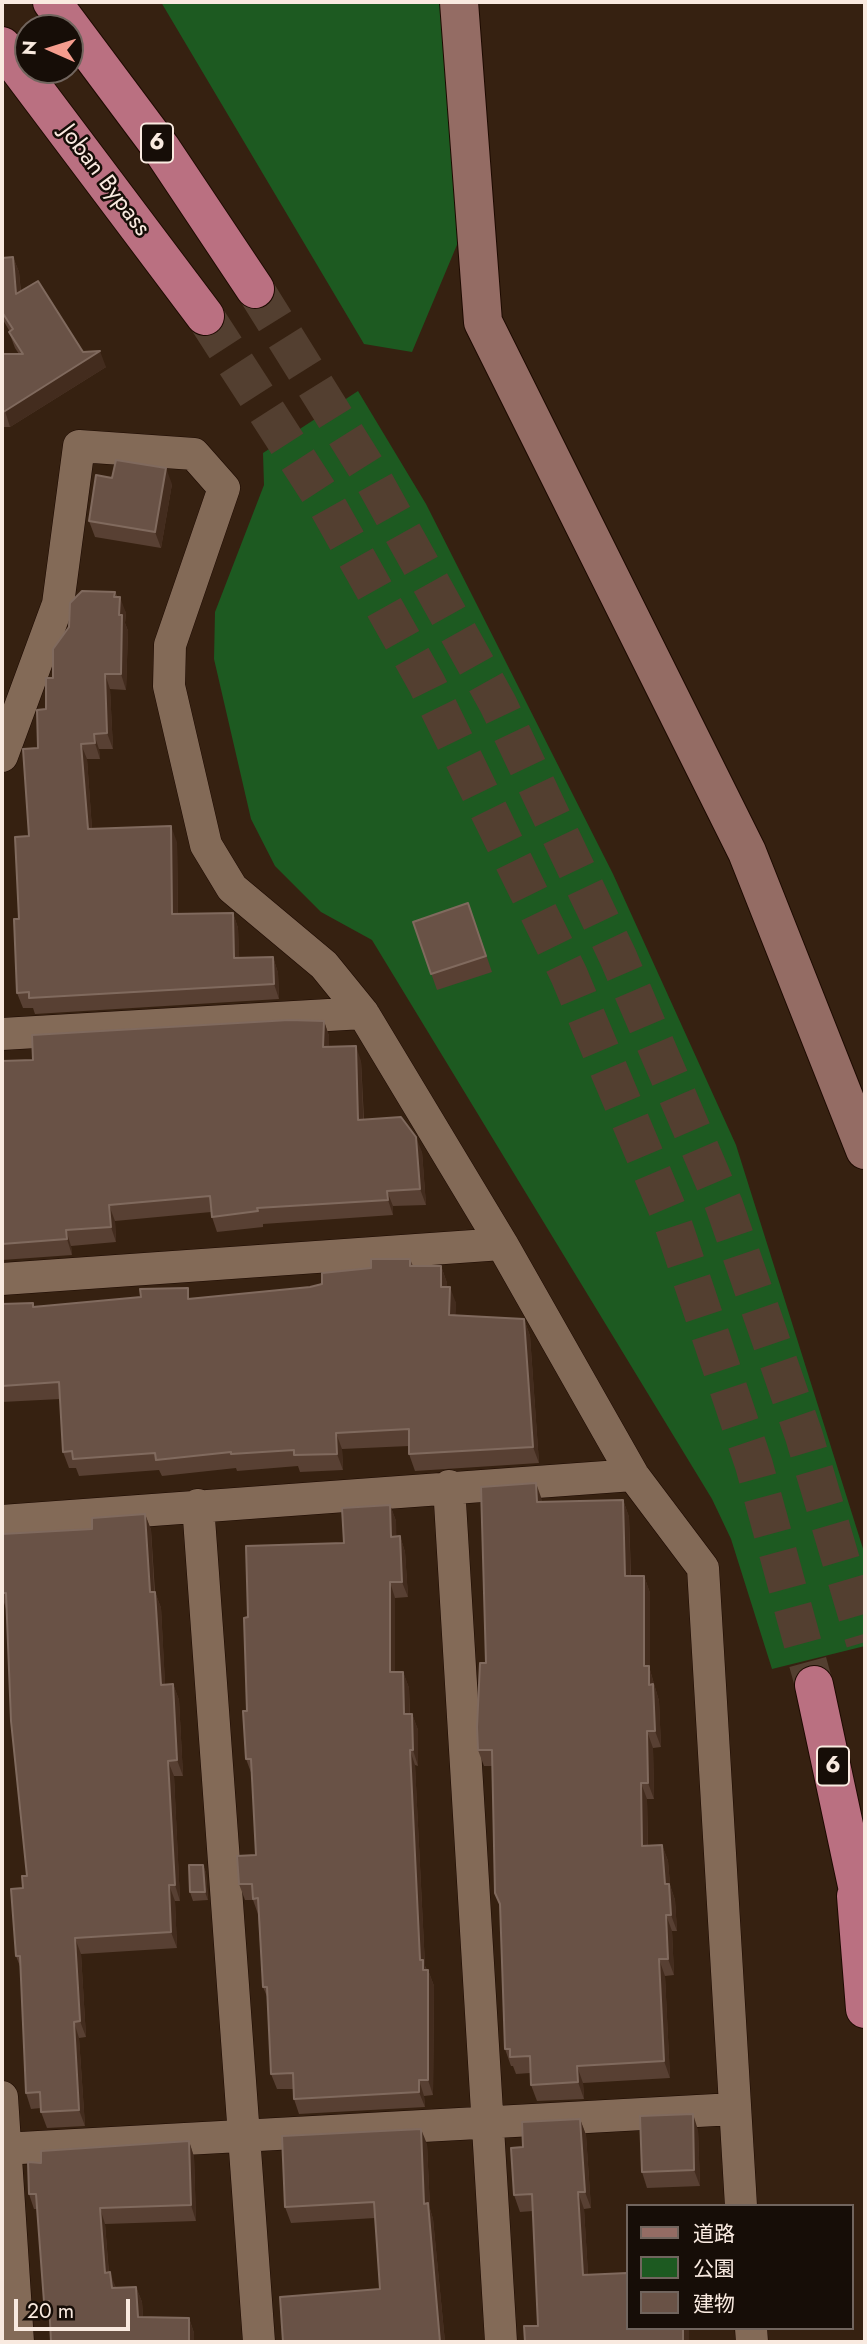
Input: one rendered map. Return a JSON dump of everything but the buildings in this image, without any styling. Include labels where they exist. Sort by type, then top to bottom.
[{"type":"highway","name":"6","points":[[52,2],[161,148],[255,289]]},
{"type":"highway","name":"Joban Bypass","points":[[2,46],[205,316]]},
{"type":"highway","name":"6","points":[[814,1685],[851,1846],[865,1923]]},
{"type":"highway","points":[[851,1846],[865,2009]]},
{"type":"street","points":[[459,2],[483,323],[747,852],[865,1150]]},
{"type":"street","points":[[2,756],[58,604],[79,446],[194,454],[224,488],[170,645],[169,686],[206,845],[232,888],[324,965],[363,1013],[502,1244],[633,1475],[703,1568],[741,2204]]},
{"type":"street","points":[[2,1034],[363,1013]]},
{"type":"street","points":[[2,1279],[502,1244]]},
{"type":"street","points":[[2,1521],[449,1486],[633,1475]]},
{"type":"street","points":[[449,1486],[501,2342]]},
{"type":"street","points":[[198,1505],[259,2342]]},
{"type":"street","points":[[2,2097],[18,2342]]},
{"type":"street","points":[[4,2149],[734,2109]]},
{"type":"green space","points":[[161,2],[447,2],[467,221],[412,352],[364,344]]},
{"type":"green space","points":[[358,391],[426,504],[613,874],[736,1145],[865,1555],[865,1646],[772,1669],[731,1539],[712,1499],[372,940],[321,912],[275,866],[251,819],[214,659],[215,612],[264,485],[263,453]]},
{"type":"tunnel","points":[[255,289],[369,472],[498,704],[618,957],[724,1205],[804,1436],[865,1642]]},
{"type":"tunnel","points":[[205,316],[327,505],[427,684],[569,975],[671,1218],[754,1465],[814,1685]]}]
